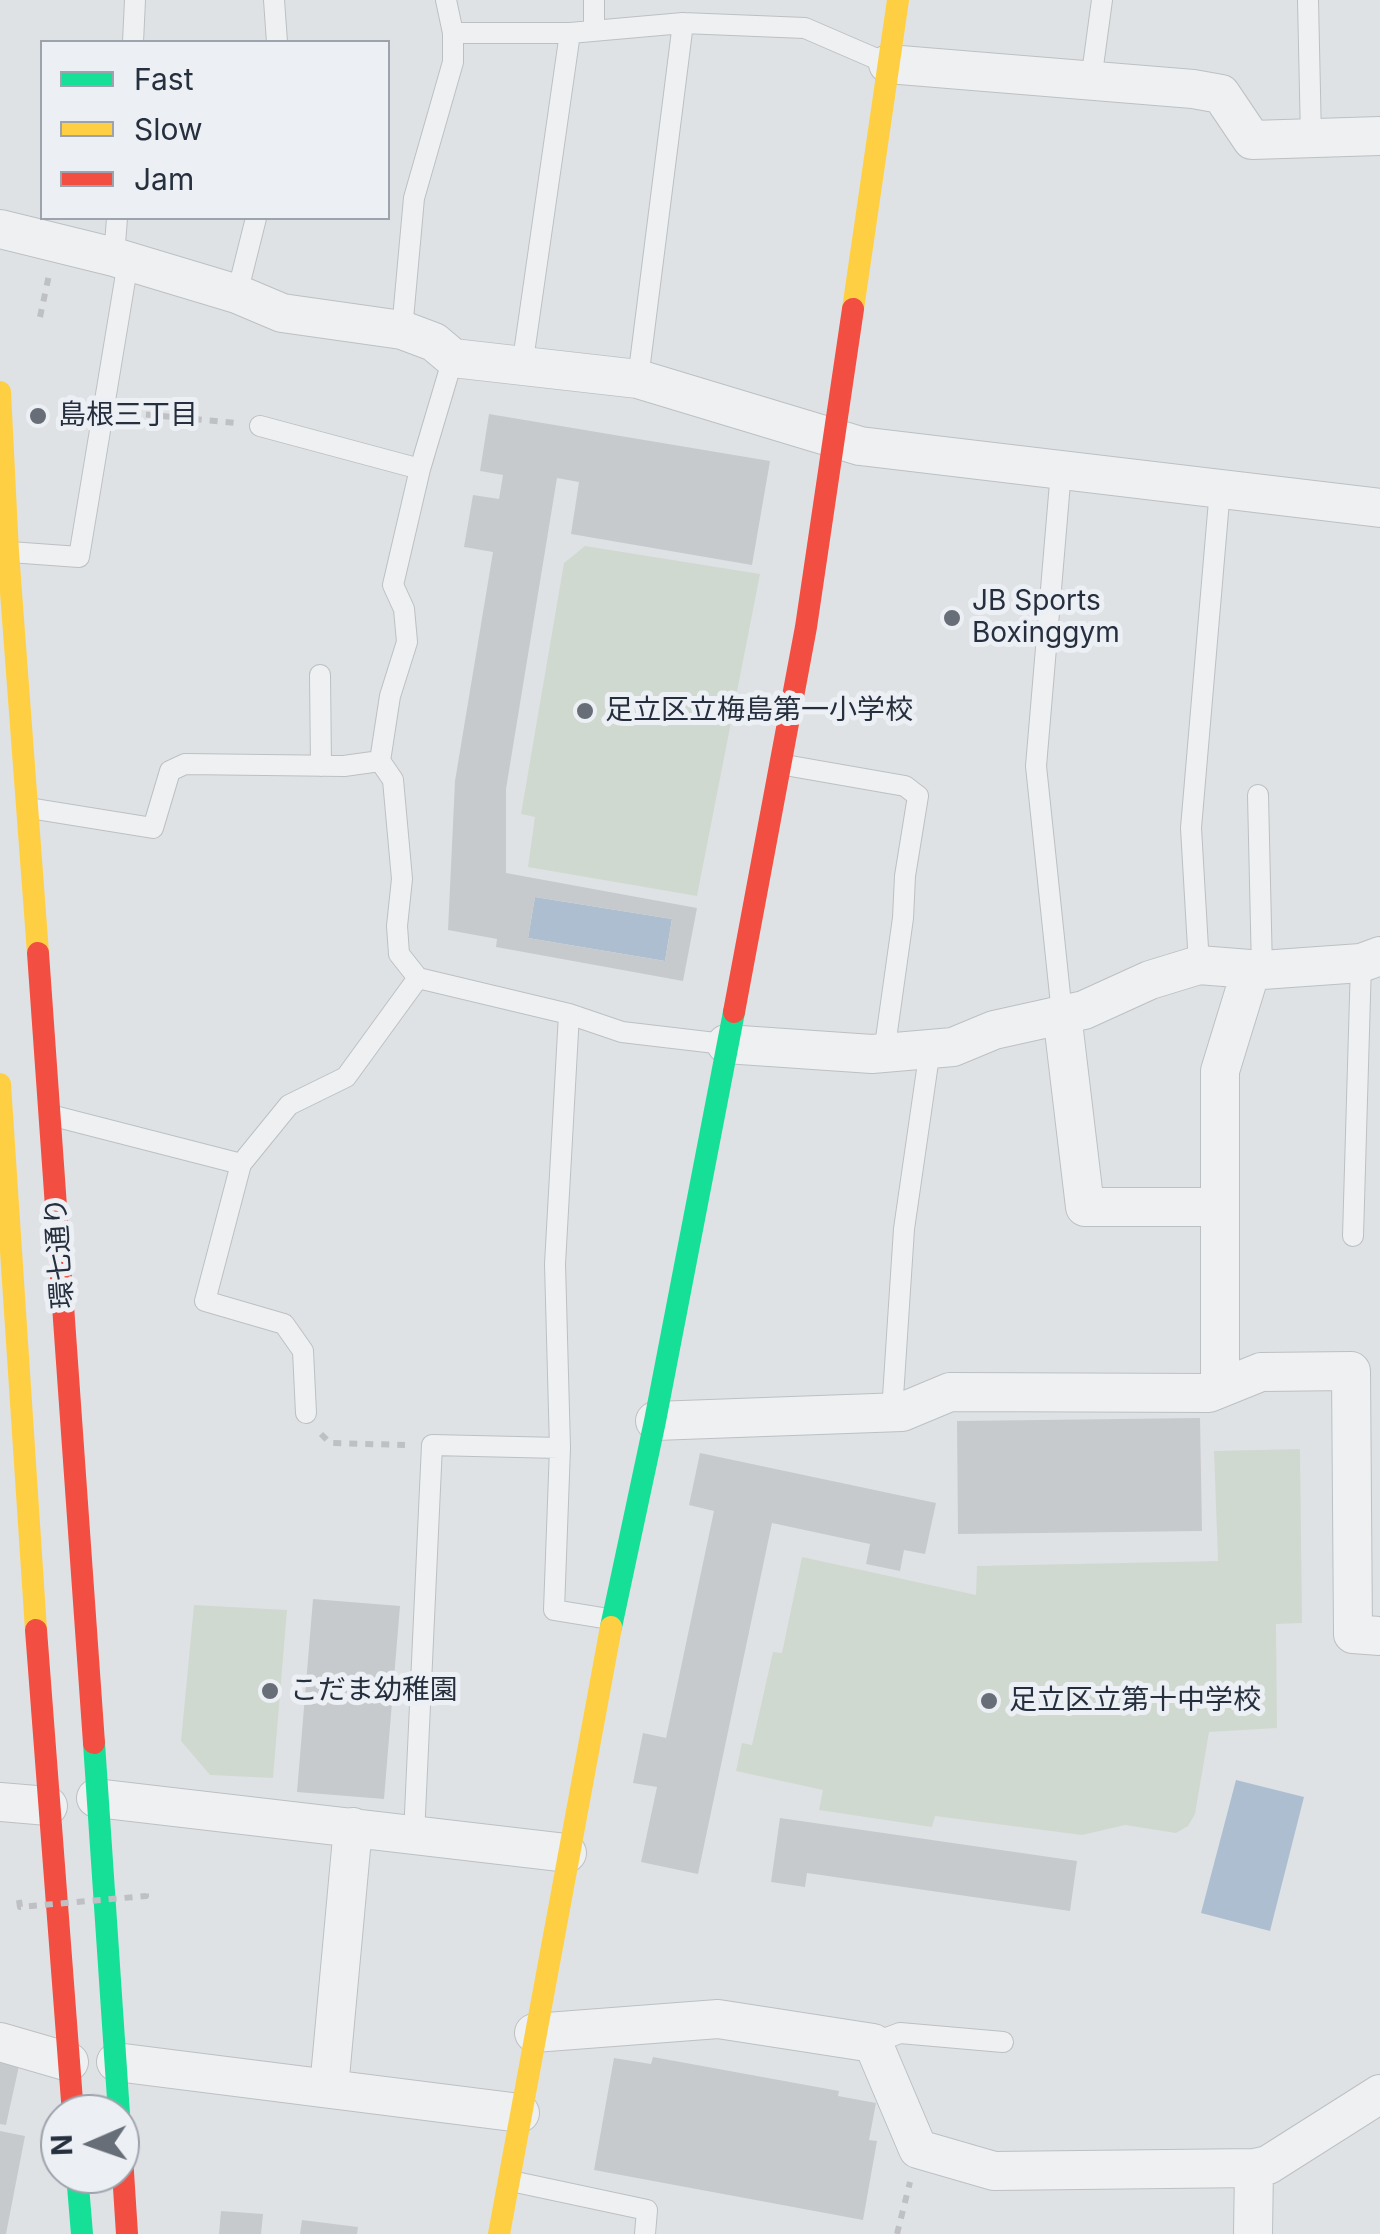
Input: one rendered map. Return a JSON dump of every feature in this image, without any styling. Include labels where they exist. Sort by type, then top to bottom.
[{"type":"main road","points":[[500,2234],[612,1619],[655,1421],[782,764],[898,0]]},
{"type":"main road","name":"環七通り","points":[[0,392],[49,1115],[34,1359],[49,1448],[48,1806],[71,2094]]},
{"type":"main road","name":"環七通り","points":[[1,1104],[96,1798],[118,2094]]},
{"type":"main road","points":[[0,1452],[49,1448]]},
{"type":"main road","points":[[79,2194],[82,2234]]},
{"type":"main road","points":[[125,2194],[128,2234]]},
{"type":"street","points":[[888,64],[1222,94],[1252,140],[1380,136]]},
{"type":"street","points":[[0,229],[237,294],[282,313],[402,330],[434,342],[453,358],[638,379],[860,446],[1380,508]]},
{"type":"street","points":[[726,1044],[884,1053],[953,1047],[994,1030],[1084,1010],[1150,980],[1199,966],[1257,970],[1371,960]]},
{"type":"street","points":[[1220,1388],[1220,1071],[1257,970]]},
{"type":"street","points":[[1062,1014],[1085,1207],[1220,1207]]},
{"type":"street","points":[[655,1421],[902,1412],[950,1392],[1209,1393],[1260,1372],[1351,1371],[1353,1634],[1380,1636]]},
{"type":"street","points":[[96,1798],[567,1854]]},
{"type":"street","points":[[0,1802],[48,1806]]},
{"type":"street","points":[[329,2088],[353,1827]]},
{"type":"street","points":[[534,2033],[718,2019],[873,2043],[918,2148],[994,2171],[1254,2168],[1268,2164],[1380,2094]]},
{"type":"street","points":[[0,2042],[69,2062]]},
{"type":"street","points":[[116,2062],[520,2113]]},
{"type":"street","points":[[1253,2234],[1254,2168]]},
{"type":"lane","points":[[132,40],[134,0]]},
{"type":"lane","points":[[274,0],[278,40]]},
{"type":"lane","points":[[402,330],[414,198],[453,62],[453,33],[446,0]]},
{"type":"lane","points":[[594,0],[594,32]]},
{"type":"lane","points":[[1091,81],[1102,0]]},
{"type":"lane","points":[[1308,0],[1311,138]]},
{"type":"lane","points":[[453,33],[594,32],[683,23],[805,28],[888,64]]},
{"type":"lane","points":[[638,379],[683,23]]},
{"type":"lane","points":[[522,368],[570,33]]},
{"type":"lane","points":[[8,552],[79,556],[104,410],[121,260],[117,220]]},
{"type":"lane","points":[[237,294],[256,220]]},
{"type":"lane","points":[[453,358],[420,469],[394,586],[404,609],[407,642],[390,696],[380,762],[393,780],[402,879],[397,926],[400,954],[418,978],[569,1014],[622,1032],[726,1044]]},
{"type":"lane","points":[[260,426],[420,469]]},
{"type":"lane","points":[[1061,471],[1036,766],[1062,1014]]},
{"type":"lane","points":[[1199,966],[1192,828],[1220,489]]},
{"type":"lane","points":[[320,675],[321,766]]},
{"type":"lane","points":[[27,808],[153,828],[170,771],[186,764],[321,766],[380,762]]},
{"type":"lane","points":[[782,764],[905,786],[918,796],[884,1053]]},
{"type":"lane","points":[[1257,970],[1258,796]]},
{"type":"lane","points":[[1353,1236],[1371,960]]},
{"type":"lane","points":[[306,1414],[303,1350],[284,1324],[205,1302],[241,1164],[289,1105],[346,1077],[418,978]]},
{"type":"lane","points":[[569,1014],[555,1264],[560,1448],[554,1610],[612,1619]]},
{"type":"lane","points":[[892,1412],[904,1228],[930,1049]]},
{"type":"lane","points":[[49,1115],[241,1164]]},
{"type":"lane","points":[[414,1835],[432,1446],[560,1448]]},
{"type":"lane","points":[[873,2043],[900,2033],[1004,2042]]},
{"type":"lane","points":[[508,2180],[647,2210],[645,2234]]},
{"type":"path","points":[[40,317],[51,266]]},
{"type":"path","points":[[104,410],[260,426]]},
{"type":"path","points":[[306,1414],[308,1422],[330,1443],[432,1446]]},
{"type":"path","points":[[20,1900],[20,1907],[38,1906],[146,1896],[146,1891]]},
{"type":"path","points":[[897,2234],[918,2148]]},
{"type":"shaded area","points":[[585,546],[760,574],[697,896],[528,867],[535,817],[521,814],[564,563]]},
{"type":"shaded area","points":[[1300,1449],[1302,1623],[1276,1624],[1277,1728],[1209,1732],[1195,1814],[1188,1826],[1176,1833],[1125,1825],[1082,1835],[935,1816],[932,1827],[819,1810],[823,1790],[736,1771],[742,1743],[752,1745],[773,1652],[782,1653],[802,1557],[976,1595],[977,1566],[1218,1561],[1214,1451]]},
{"type":"shaded area","points":[[194,1605],[287,1610],[273,1778],[210,1775],[181,1741]]},
{"type":"water","points":[[535,897],[672,919],[665,961],[528,938]]},
{"type":"water","points":[[1236,1780],[1304,1797],[1270,1931],[1201,1913]]},
{"type":"building","points":[[489,414],[770,461],[752,565],[571,534],[579,482],[557,478],[506,789],[506,873],[697,908],[683,981],[496,947],[497,939],[448,930],[455,781],[493,552],[464,547],[473,495],[499,499],[503,475],[480,471]],"holes":[[[535,897],[672,919],[665,961],[528,938]]]},
{"type":"building","points":[[1200,1418],[1202,1531],[958,1534],[957,1421]]},
{"type":"building","points":[[700,1453],[936,1503],[925,1554],[904,1550],[900,1571],[866,1564],[870,1544],[772,1523],[698,1874],[641,1862],[657,1787],[633,1783],[643,1733],[666,1738],[714,1511],[689,1505]]},
{"type":"building","points":[[313,1599],[400,1606],[384,1799],[297,1792]]},
{"type":"building","points":[[780,1818],[1077,1861],[1070,1911],[807,1873],[805,1887],[771,1882]]},
{"type":"building","points":[[653,2057],[839,2091],[838,2096],[876,2103],[869,2140],[877,2141],[863,2220],[594,2170],[614,2058],[651,2064]]},
{"type":"building","points":[[0,2062],[19,2066],[6,2125],[0,2124]]},
{"type":"building","points":[[0,2131],[25,2136],[6,2234],[0,2234]]},
{"type":"building","points":[[221,2211],[263,2214],[261,2234],[219,2234]]},
{"type":"building","points":[[302,2220],[358,2227],[357,2234],[300,2234]]},
{"type":"traffic: fast","points":[[611,1627],[734,1012]]},
{"type":"traffic: fast","points":[[94,1743],[118,2094]]},
{"type":"traffic: fast","points":[[79,2194],[82,2234]]},
{"type":"traffic: slow","points":[[853,309],[898,0]]},
{"type":"traffic: slow","points":[[0,392],[38,953]]},
{"type":"traffic: slow","points":[[0,1084],[36,1630]]},
{"type":"traffic: slow","points":[[499,2234],[611,1627]]},
{"type":"traffic: jam","points":[[734,1012],[806,627],[853,309]]},
{"type":"traffic: jam","points":[[38,953],[94,1743]]},
{"type":"traffic: jam","points":[[36,1630],[71,2094]]},
{"type":"traffic: jam","points":[[124,2194],[127,2234]]},
{"type":"place","name":"島根三丁目","points":[[38,416]]},
{"type":"place","name":"JB Sports Boxinggym","points":[[952,618]]},
{"type":"place","name":"足立区立梅島第一小学校","points":[[585,711]]},
{"type":"place","name":"こだま幼稚園","points":[[270,1691]]},
{"type":"place","name":"足立区立第十中学校","points":[[989,1701]]}]
